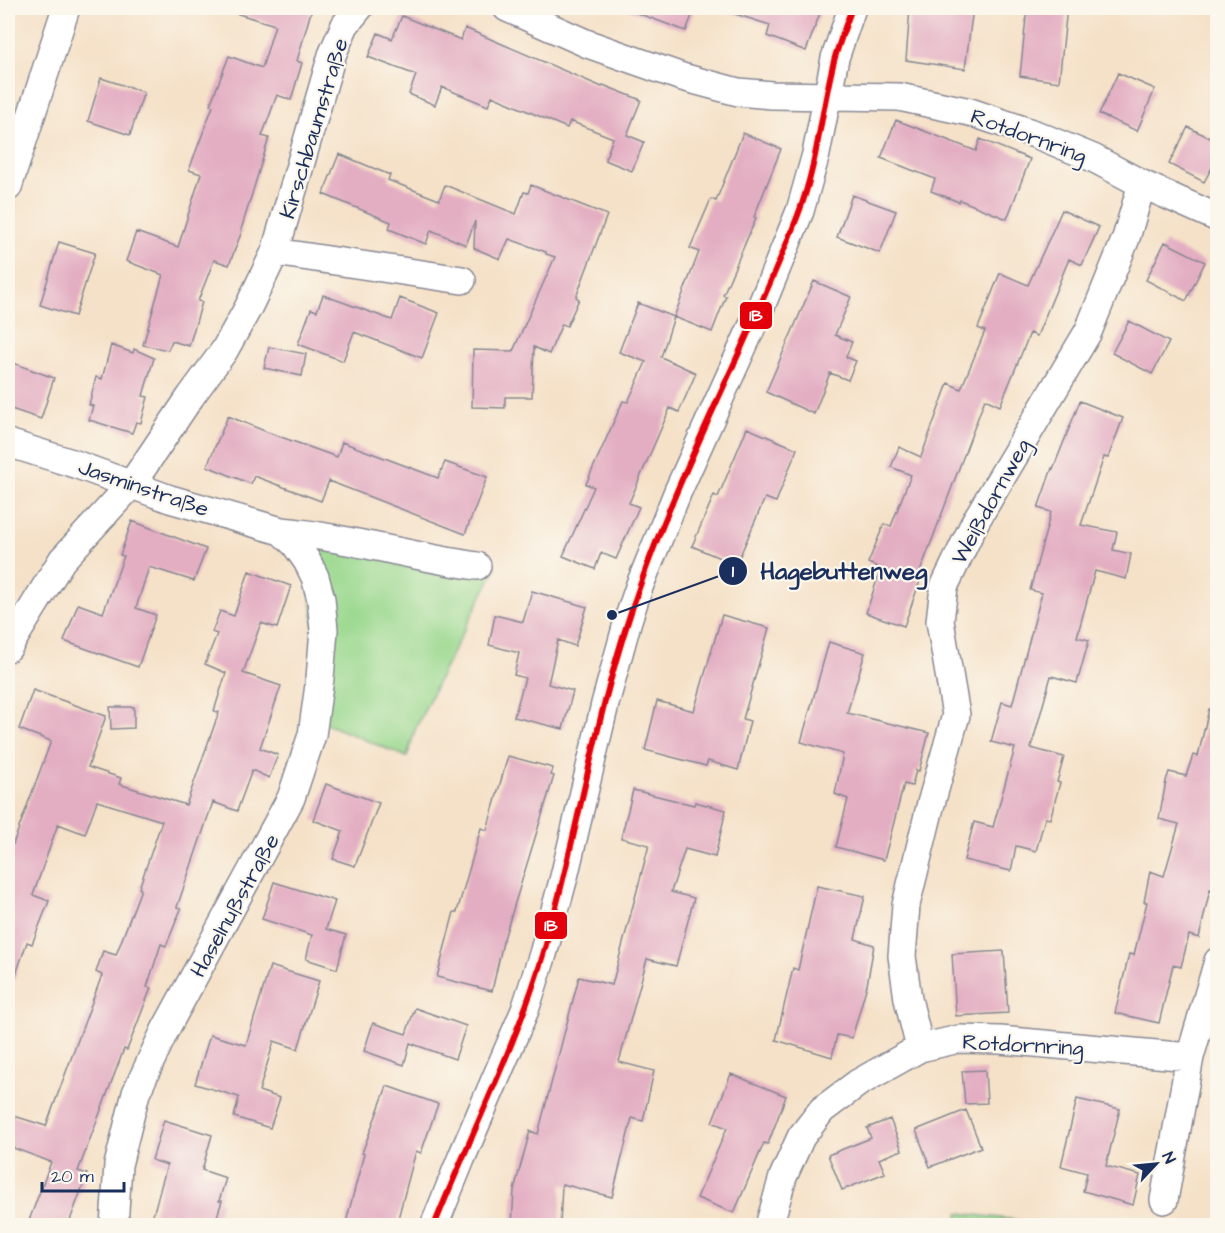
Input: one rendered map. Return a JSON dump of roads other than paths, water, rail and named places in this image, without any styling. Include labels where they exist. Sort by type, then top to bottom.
[{"type":"street","points":[[8,187],[66,8]]},
{"type":"street","name":"Kirschbaumstraße","points":[[8,648],[62,560],[131,485],[224,351],[248,308],[275,252],[332,55],[345,25],[359,8]]},
{"type":"street","points":[[507,8],[588,44],[682,77],[738,92],[828,94]]},
{"type":"street","points":[[434,1226],[525,1010],[543,954],[564,877],[604,704],[627,620],[678,491],[760,309],[800,212],[816,154],[835,58],[852,8]]},
{"type":"street","name":"Rotdornring","points":[[828,94],[899,97],[970,112],[1035,134],[1093,158],[1142,184],[1218,218]]},
{"type":"street","name":"Weißdornweg","points":[[920,1048],[908,999],[902,956],[906,905],[956,715],[940,621],[944,587],[975,522],[1088,332],[1126,238],[1142,184]]},
{"type":"street","points":[[275,252],[462,280]]},
{"type":"street","name":"Jasminstraße","points":[[8,443],[75,464],[170,499],[280,531],[340,538],[477,566]]},
{"type":"street","name":"Jasminstraße","points":[[280,531],[295,544],[315,577]]},
{"type":"street","name":"Haselnußstraße","points":[[114,1226],[118,1165],[136,1093],[165,1030],[291,798],[312,735],[324,630],[321,599],[315,577]]},
{"type":"street","points":[[1164,1200],[1190,1057],[1218,961]]},
{"type":"street","name":"Rotdornring","points":[[769,1226],[783,1177],[801,1137],[822,1110],[858,1083],[920,1048],[959,1040],[1000,1040],[1190,1057]]},
{"type":"place","name":"Hagebuttenweg","points":[[612,615]]}]
